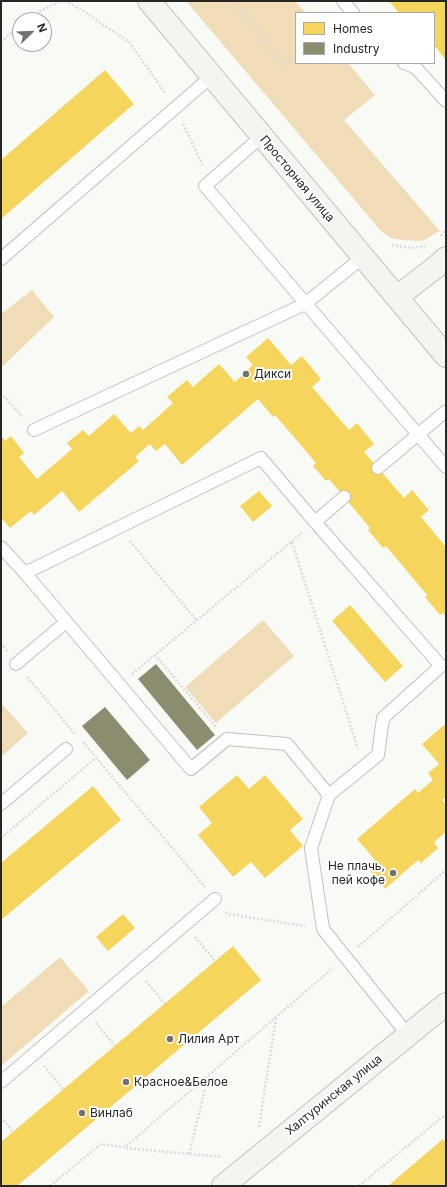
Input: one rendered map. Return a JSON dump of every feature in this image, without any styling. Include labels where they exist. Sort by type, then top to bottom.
[{"type":"main road","name":"Просторная улица","points":[[149,1],[363,258],[445,351]]},
{"type":"main road","points":[[397,297],[446,258]]},
{"type":"main road","name":"Халтуринская улица","points":[[223,1186],[446,1004]]},
{"type":"lane","points":[[343,1],[352,12]]},
{"type":"lane","points":[[407,64],[415,67],[446,101]]},
{"type":"lane","points":[[1,259],[212,76]]},
{"type":"lane","points":[[262,136],[204,186],[446,467]]},
{"type":"lane","points":[[34,430],[305,304],[363,258]]},
{"type":"lane","points":[[378,468],[446,411]]},
{"type":"lane","points":[[25,573],[261,458],[441,666],[383,718],[378,755],[329,795],[311,848],[323,929],[408,1035]]},
{"type":"lane","points":[[315,522],[344,497]]},
{"type":"lane","points":[[1,547],[25,573],[191,769],[226,739],[287,744],[329,795]]},
{"type":"lane","points":[[16,664],[66,622]]},
{"type":"lane","points":[[1,804],[66,749]]},
{"type":"lane","points":[[1,1082],[215,899]]},
{"type":"path","points":[[38,12],[60,1]]},
{"type":"path","points":[[65,1],[82,10],[129,42],[176,107],[210,181]]},
{"type":"path","points":[[234,1],[282,64],[295,59]]},
{"type":"path","points":[[1,42],[12,32]]},
{"type":"path","points":[[438,238],[446,230]]},
{"type":"path","points":[[392,245],[412,248],[429,245]]},
{"type":"path","points":[[1,393],[34,430]]},
{"type":"path","points":[[120,685],[315,522]]},
{"type":"path","points":[[118,527],[197,621]]},
{"type":"path","points":[[292,542],[364,766]]},
{"type":"path","points":[[1,644],[16,664],[76,734]]},
{"type":"path","points":[[155,655],[226,739]]},
{"type":"path","points":[[81,740],[228,914],[323,929]]},
{"type":"path","points":[[1,838],[96,758]]},
{"type":"path","points":[[125,1148],[446,870]]},
{"type":"path","points":[[184,925],[215,961]]},
{"type":"path","points":[[135,968],[165,1004]]},
{"type":"path","points":[[85,1010],[115,1046]]},
{"type":"path","points":[[258,1134],[276,1017]]},
{"type":"path","points":[[34,1054],[63,1089]]},
{"type":"path","points":[[189,1154],[208,1076]]},
{"type":"path","points":[[359,1186],[446,1114]]},
{"type":"path","points":[[1,1117],[13,1132]]},
{"type":"path","points":[[50,1186],[101,1144],[125,1148],[229,1157]]},
{"type":"shaded area","points":[[186,1],[295,1],[305,12],[295,12],[295,64],[349,64],[375,95],[344,120],[440,231],[422,241],[391,238],[380,230]]},
{"type":"shaded area","points":[[32,290],[54,317],[1,368],[1,314]]},
{"type":"shaded area","points":[[263,620],[294,656],[216,723],[185,687]]},
{"type":"shaded area","points":[[1,703],[28,733],[1,757]]},
{"type":"shaded area","points":[[60,957],[89,991],[1,1066],[1,1007]]},
{"type":"building: Homes","points":[[389,1],[446,1],[446,60],[435,46],[435,12],[398,12]]},
{"type":"building: Homes","points":[[105,70],[134,104],[1,219],[1,160]]},
{"type":"building: Homes","points":[[268,338],[291,365],[302,356],[321,379],[312,387],[349,430],[357,423],[374,444],[364,452],[404,498],[412,490],[429,510],[421,517],[446,547],[446,616],[443,613],[440,615],[425,597],[427,595],[386,546],[383,548],[368,530],[370,528],[329,479],[326,481],[313,466],[316,463],[275,415],[273,417],[258,399],[182,465],[165,444],[156,451],[150,444],[135,457],[139,461],[79,512],[62,491],[34,515],[31,511],[10,528],[1,518],[1,436],[5,441],[11,436],[24,453],[19,457],[37,479],[72,449],[67,443],[83,430],[89,436],[114,414],[131,433],[139,426],[143,430],[173,403],[167,397],[187,380],[193,387],[219,364],[235,382],[253,365],[246,357]]},
{"type":"building: Homes","points":[[259,491],[272,506],[253,522],[240,506]]},
{"type":"building: Homes","points":[[350,605],[403,666],[385,682],[332,621]]},
{"type":"building: Homes","points":[[444,725],[446,728],[446,797],[442,800],[446,805],[446,832],[434,842],[438,848],[421,863],[418,860],[385,889],[367,867],[375,860],[357,839],[415,789],[418,793],[433,780],[428,773],[439,764],[422,744]]},
{"type":"building: Homes","points":[[237,775],[249,789],[265,775],[303,819],[290,830],[303,846],[265,878],[251,862],[233,877],[198,835],[212,823],[199,807]]},
{"type":"building: Homes","points":[[93,786],[121,820],[1,920],[1,863]]},
{"type":"building: Homes","points":[[123,914],[135,928],[108,951],[96,937]]},
{"type":"building: Homes","points":[[233,946],[261,980],[17,1186],[1,1186],[1,1142]]},
{"type":"building: Homes","points":[[443,1139],[446,1143],[446,1186],[388,1186]]},
{"type":"building: Industry","points":[[156,664],[215,735],[197,750],[138,679]]},
{"type":"building: Industry","points":[[105,707],[150,760],[127,780],[82,726]]},
{"type":"place","name":"Дикси","points":[[246,374]]},
{"type":"place","name":"Не плачь, пей кофе","points":[[393,873]]},
{"type":"place","name":"Лилия Арт","points":[[170,1039]]},
{"type":"place","name":"Красное&Белое","points":[[126,1082]]},
{"type":"place","name":"Винлаб","points":[[82,1113]]}]
